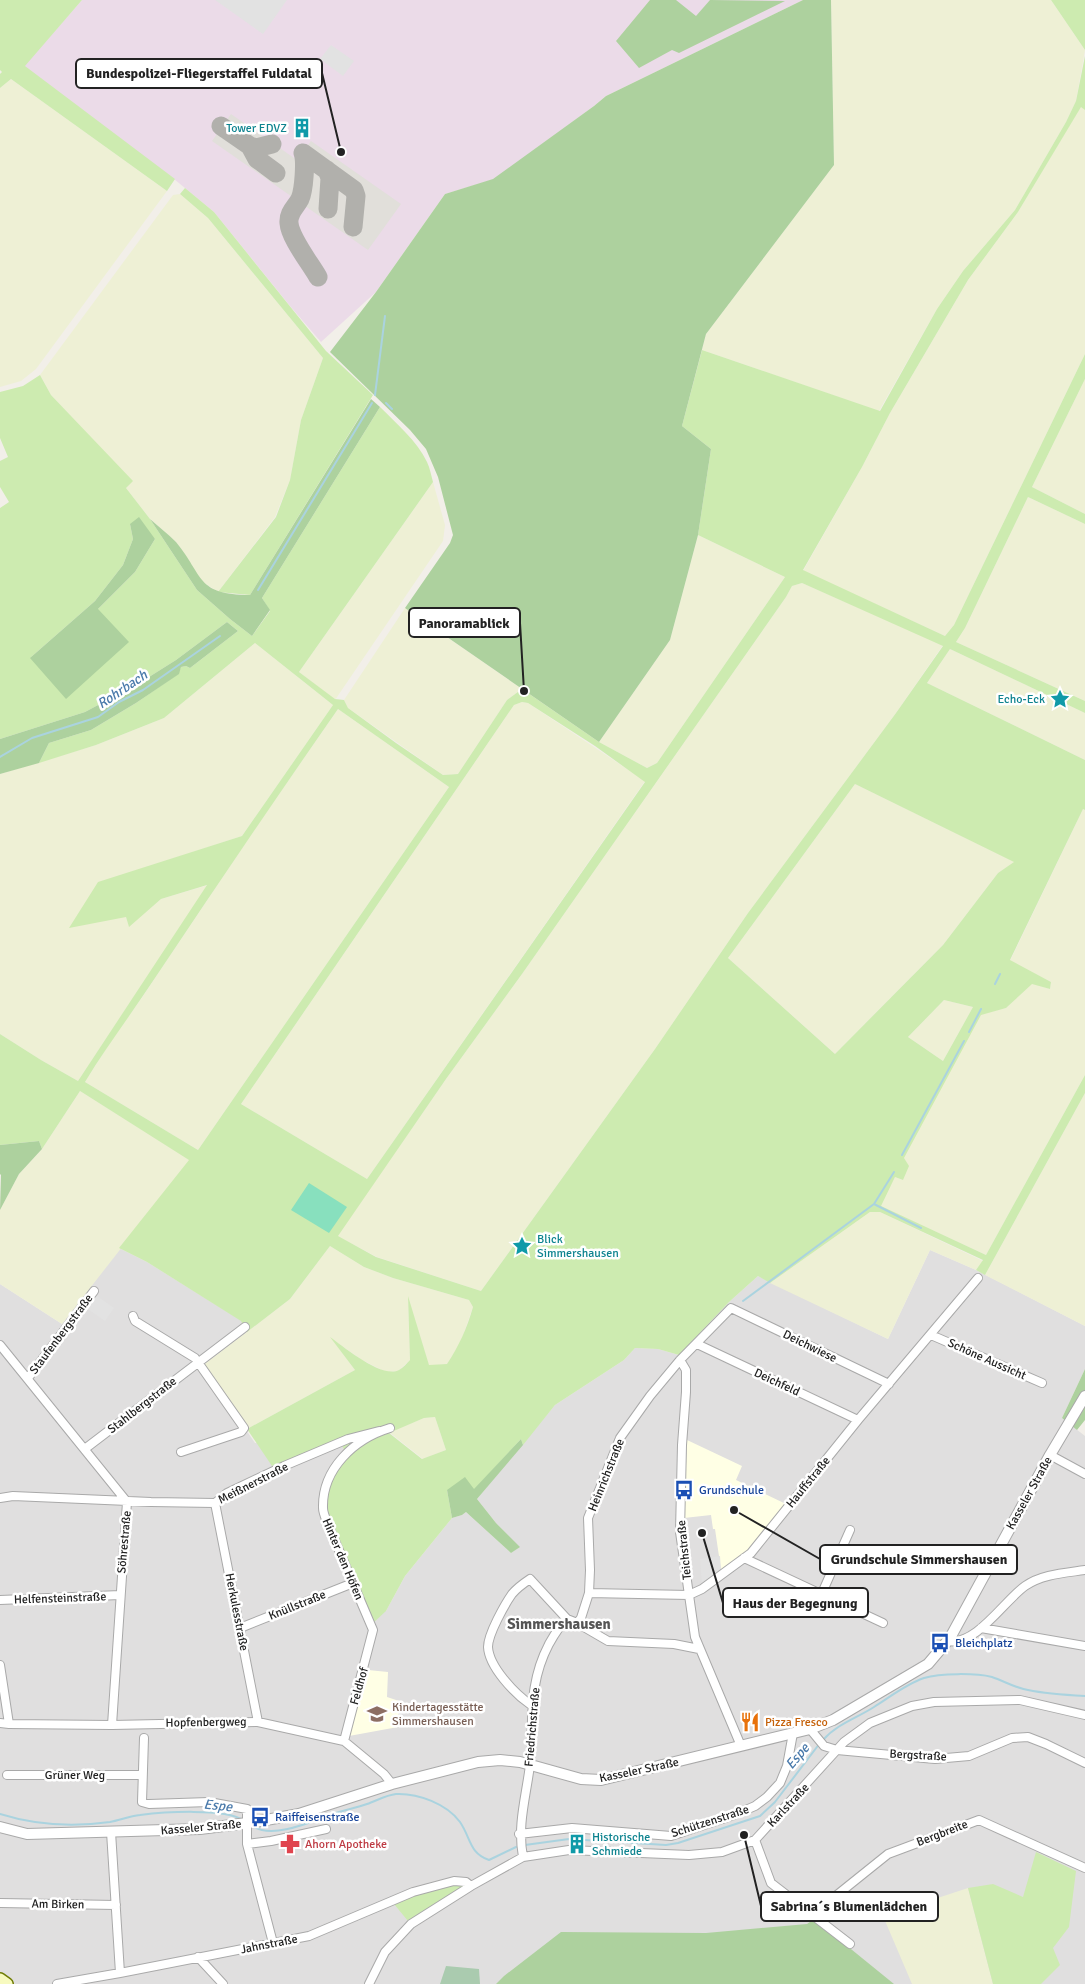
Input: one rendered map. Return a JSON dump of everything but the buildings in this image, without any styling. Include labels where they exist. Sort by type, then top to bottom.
[{"type":"main road","points":[[0,1979],[7,1984]]},
{"type":"street","name":"Hauffstraße","points":[[689,1595],[702,1589],[751,1553],[858,1420],[978,1278]]},
{"type":"street","name":"Staufenbergstraße","points":[[28,1378],[94,1291]]},
{"type":"street","name":"Heinrichstraße","points":[[589,1593],[588,1518],[620,1438],[644,1403],[680,1360],[731,1308]]},
{"type":"street","name":"Deichwiese","points":[[731,1308],[889,1384]]},
{"type":"street","points":[[133,1316],[135,1321],[198,1362],[244,1428],[241,1432],[181,1452]]},
{"type":"street","name":"Stahlbergstraße","points":[[86,1448],[245,1327]]},
{"type":"street","name":"Schöne Aussicht","points":[[931,1334],[1042,1383]]},
{"type":"street","name":"Deichfeld","points":[[697,1344],[858,1420]]},
{"type":"street","name":"Söhrestraße","points":[[0,1345],[86,1448],[127,1502],[112,1725]]},
{"type":"street","name":"Teichstraße","points":[[680,1360],[686,1370],[680,1532],[695,1637],[741,1746]]},
{"type":"street","name":"Kasseler Straße","points":[[0,1827],[27,1834],[200,1829],[299,1814],[392,1784],[478,1762],[500,1760],[530,1764],[581,1779],[601,1780],[810,1729],[832,1720],[928,1664],[948,1640],[1050,1455],[1085,1396]]},
{"type":"street","name":"Hinter den Höfen","points":[[373,1630],[323,1511],[324,1495],[337,1464],[346,1453],[366,1436],[390,1428]]},
{"type":"street","name":"Meißnerstraße","points":[[0,1498],[13,1496],[127,1502],[215,1503],[227,1493],[284,1466],[348,1439],[380,1431]]},
{"type":"street","points":[[1050,1455],[1085,1474]]},
{"type":"street","name":"Herkulesstraße","points":[[215,1503],[258,1722]]},
{"type":"street","points":[[822,1593],[850,1530]]},
{"type":"street","points":[[744,1558],[883,1623]]},
{"type":"street","points":[[948,1640],[959,1641],[981,1628],[1026,1586],[1050,1575],[1085,1570]]},
{"type":"street","points":[[532,1705],[522,1699],[505,1680],[494,1665],[488,1646],[496,1622],[513,1592],[530,1578],[566,1619],[577,1623],[608,1641],[674,1644],[699,1649]]},
{"type":"street","name":"Knüllstraße","points":[[240,1628],[353,1583]]},
{"type":"street","points":[[577,1623],[581,1618],[589,1593],[689,1595]]},
{"type":"street","name":"Helfensteinstraße","points":[[0,1600],[120,1595]]},
{"type":"street","name":"Friedrichstraße","points":[[521,1845],[530,1764],[532,1705],[540,1662],[566,1619]]},
{"type":"street","points":[[981,1628],[1085,1646]]},
{"type":"street","name":"Feldhof","points":[[344,1742],[373,1630]]},
{"type":"street","points":[[0,1665],[9,1724]]},
{"type":"street","name":"Karlstraße","points":[[369,1984],[385,1952],[412,1924],[471,1886],[521,1845],[569,1850],[689,1855],[722,1852],[755,1840],[837,1750],[870,1723],[912,1706],[934,1702],[1020,1700],[1085,1715]]},
{"type":"street","name":"Hopfenbergweg","points":[[0,1722],[9,1724],[112,1725],[258,1722],[344,1742],[384,1774],[392,1784]]},
{"type":"street","name":"Bergstraße","points":[[810,1729],[824,1746],[837,1750],[936,1759],[968,1756],[1012,1738],[1028,1737],[1085,1763]]},
{"type":"street","name":"Schützenstraße","points":[[521,1845],[572,1828],[671,1836],[734,1815],[755,1806],[767,1797],[780,1783],[787,1766],[793,1733]]},
{"type":"street","points":[[144,1738],[142,1802],[149,1804],[209,1802],[246,1808],[249,1822],[247,1844],[273,1942]]},
{"type":"street","name":"Grüner Weg","points":[[7,1775],[142,1775]]},
{"type":"street","name":"Bergbreite","points":[[812,1915],[888,1854],[979,1820],[1085,1868]]},
{"type":"street","points":[[247,1844],[271,1841],[326,1829]]},
{"type":"street","points":[[111,1832],[120,1974]]},
{"type":"street","points":[[755,1840],[771,1883],[850,1944]]},
{"type":"street","name":"Jahnstraße","points":[[57,1984],[120,1974],[309,1936],[413,1892],[454,1881],[466,1882],[471,1886]]},
{"type":"street","name":"Am Birken","points":[[0,1903],[116,1905]]},
{"type":"street","points":[[198,1957],[223,1984]]},
{"type":"shaded area","points":[[82,0],[803,0],[606,96],[495,179],[445,194],[376,292],[321,342],[214,212],[174,179],[24,66]]},
{"type":"shaded area","points":[[215,0],[287,0],[263,34]]},
{"type":"shaded area","points":[[831,0],[1051,0],[1085,50],[1076,101],[1066,122],[1015,210],[963,271],[937,309],[879,411],[702,350],[706,334],[834,165]]},
{"type":"shaded area","points":[[331,45],[354,61],[343,76],[320,59]]},
{"type":"shaded area","points":[[11,79],[167,191],[36,369],[21,381],[0,387],[0,88]]},
{"type":"shaded area","points":[[1081,106],[1085,110],[1085,354],[954,625],[945,636],[803,571],[862,467],[890,413],[968,280],[1018,212]]},
{"type":"shaded area","points":[[231,114],[297,160],[311,141],[401,204],[368,250],[212,141]]},
{"type":"shaded area","points":[[180,194],[208,218],[323,358],[301,420],[290,480],[275,517],[218,592],[201,581],[176,542],[150,519],[126,488],[132,481],[51,395],[40,375],[173,195]]},
{"type":"shaded area","points":[[1085,379],[1085,514],[1032,487]]},
{"type":"shaded area","points":[[433,482],[445,525],[443,541],[335,700],[299,672]]},
{"type":"shaded area","points":[[1028,497],[1085,524],[1085,701],[956,642],[965,628]]},
{"type":"shaded area","points":[[698,535],[785,577],[657,763],[647,768],[599,742],[670,640]]},
{"type":"shaded area","points":[[802,583],[943,645],[896,713],[748,913],[655,1049],[481,1291],[377,1257],[337,1236],[792,586]]},
{"type":"shaded area","points":[[405,608],[522,689],[507,700],[458,774],[443,775],[348,708],[344,700]]},
{"type":"shaded area","points":[[255,643],[333,705],[242,836],[98,883],[126,917],[129,926],[161,899],[208,885],[78,1081],[0,1034],[0,774],[96,745],[164,718]]},
{"type":"shaded area","points":[[950,649],[1085,713],[1085,760],[927,683]]},
{"type":"shaded area","points":[[522,702],[528,703],[645,781],[367,1179],[241,1104],[514,705]]},
{"type":"shaded area","points":[[338,709],[449,787],[198,1150],[85,1082]]},
{"type":"shaded area","points":[[855,784],[1015,862],[998,873],[943,945],[835,1054],[728,958]]},
{"type":"shaded area","points":[[1083,809],[1085,810],[1085,1075],[986,1255],[880,1206],[895,1177],[903,1180],[903,1158],[981,1014],[1006,1008],[1032,983],[1050,989],[1051,982],[1010,961]]},
{"type":"shaded area","points":[[944,1000],[973,1007],[943,1061],[908,1037]]},
{"type":"shaded area","points":[[80,1091],[190,1160],[62,1324],[0,1284],[0,1210],[19,1174],[42,1149]]},
{"type":"shaded area","points":[[1085,1093],[1085,1326],[985,1275]]},
{"type":"shaded area","points":[[870,1212],[880,1212],[983,1261],[976,1270],[930,1250],[888,1339],[770,1283]]},
{"type":"shaded area","points":[[330,1246],[364,1267],[393,1278],[469,1300],[473,1307],[460,1344],[447,1364],[429,1366],[408,1299],[410,1360],[398,1371],[386,1372],[362,1360],[332,1339],[355,1370],[247,1429],[202,1366],[290,1299]]},
{"type":"shaded area","points":[[119,1248],[147,1262],[242,1321],[247,1332],[202,1366],[255,1443],[339,1439],[347,1456],[386,1611],[405,1576],[452,1518],[466,1512],[511,1553],[519,1547],[496,1523],[477,1499],[555,1405],[624,1360],[635,1348],[658,1349],[679,1355],[729,1302],[758,1276],[888,1339],[930,1250],[976,1270],[1085,1326],[1085,1369],[1062,1418],[1085,1436],[1085,1984],[0,1984],[0,1284],[62,1324]]},
{"type":"shaded area","points":[[94,1294],[114,1308],[105,1321],[85,1307]]},
{"type":"shaded area","points":[[435,1417],[446,1450],[423,1459],[389,1432],[424,1418]]},
{"type":"shaded area","points":[[687,1440],[742,1466],[736,1480],[788,1505],[748,1552],[721,1570],[711,1515],[684,1518]]},
{"type":"shaded area","points":[[720,1556],[721,1570],[702,1584],[700,1559]]},
{"type":"shaded area","name":"Kindertagesstätte Simmershausen","points":[[368,1670],[388,1672],[387,1697],[399,1701],[398,1727],[349,1736]]},
{"type":"shaded area","points":[[968,1888],[993,1984],[912,1984],[883,1916]]},
{"type":"shaded area","points":[[446,1966],[479,1969],[480,1984],[440,1984]]},
{"type":"green space","points":[[0,0],[82,0],[25,66],[175,179],[167,191],[11,79],[0,88],[0,74],[2,72],[0,70]]},
{"type":"green space","points":[[650,0],[676,0],[696,16],[710,0],[785,1],[679,53],[672,50],[639,68],[616,41]]},
{"type":"green space","points":[[803,0],[831,0],[834,165],[706,334],[682,426],[711,449],[698,535],[670,640],[599,742],[405,608],[450,543],[453,535],[438,477],[426,449],[410,430],[330,352],[376,292],[445,194],[493,179],[606,96]]},
{"type":"green space","points":[[1051,0],[1085,0],[1085,50]]},
{"type":"green space","points":[[1085,56],[1085,110],[1081,107],[1018,212],[968,280],[890,413],[862,467],[803,570],[945,636],[954,625],[1085,354],[1085,379],[1032,487],[1085,514],[1085,524],[1028,497],[965,628],[956,642],[1085,701],[1085,713],[950,649],[927,683],[1085,760],[1085,810],[1083,809],[1010,960],[1051,982],[1050,989],[1032,984],[1006,1008],[981,1015],[904,1158],[909,1166],[903,1180],[895,1177],[881,1206],[986,1255],[1085,1075],[1085,1093],[985,1275],[976,1270],[983,1260],[880,1212],[870,1212],[770,1283],[758,1276],[729,1302],[679,1355],[658,1349],[635,1348],[624,1360],[555,1405],[523,1445],[521,1439],[474,1490],[447,1490],[452,1518],[405,1576],[386,1611],[371,1625],[327,1515],[327,1497],[331,1479],[336,1468],[347,1456],[339,1439],[272,1466],[247,1429],[355,1370],[330,1337],[373,1366],[392,1372],[402,1368],[410,1360],[408,1296],[429,1365],[447,1364],[459,1344],[468,1322],[473,1307],[469,1300],[393,1278],[364,1267],[330,1246],[290,1299],[247,1332],[241,1321],[147,1262],[119,1248],[189,1160],[80,1091],[42,1149],[39,1141],[0,1145],[0,1034],[78,1081],[207,885],[161,899],[129,927],[126,917],[69,928],[98,882],[242,836],[333,705],[255,643],[164,718],[96,745],[39,763],[49,743],[91,730],[136,703],[178,674],[181,667],[186,666],[190,668],[238,631],[227,622],[176,660],[141,682],[85,712],[0,739],[0,508],[9,502],[0,487],[0,461],[8,457],[0,438],[0,392],[23,386],[40,375],[51,395],[133,481],[126,488],[150,519],[197,590],[252,636],[270,611],[262,598],[380,407],[406,433],[423,454],[433,482],[299,672],[335,699],[344,700],[348,708],[443,775],[458,774],[507,700],[522,689],[599,742],[647,768],[657,763],[785,577],[698,535],[711,449],[682,426],[702,350],[880,411],[937,309],[963,271],[1015,210],[1066,122],[1076,101]],"holes":[[[130,524],[155,539],[135,572],[98,609],[30,658],[95,601],[123,565],[133,539]],[[802,583],[943,646],[896,713],[748,913],[655,1049],[481,1291],[376,1257],[338,1236],[446,1079],[522,974],[792,586]],[[522,702],[528,703],[595,746],[645,782],[367,1179],[241,1104],[514,705]],[[338,709],[449,787],[198,1150],[85,1082]],[[855,784],[1014,862],[998,873],[943,945],[835,1054],[728,958]],[[944,1000],[973,1007],[943,1061],[908,1037]],[[435,1417],[446,1450],[422,1459],[389,1433],[424,1418]]]},
{"type":"green space","points":[[185,188],[214,212],[326,351],[373,395],[250,595],[218,592],[276,517],[290,480],[301,420],[323,358],[208,218],[180,194]]},
{"type":"green space","points":[[371,399],[380,407],[262,598],[270,610],[252,636],[197,590],[150,519],[176,542],[197,574],[210,587],[220,592],[250,595]]},
{"type":"green space","points":[[139,517],[155,539],[135,572],[98,609],[129,642],[66,699],[30,658],[95,601],[123,565],[133,539],[130,524]]},
{"type":"green space","points":[[227,622],[238,631],[190,668],[186,666],[181,667],[179,674],[91,730],[49,743],[39,763],[0,774],[0,739],[85,712],[141,682],[176,660]]},
{"type":"green space","points":[[39,1141],[42,1149],[19,1174],[0,1210],[0,1145]]},
{"type":"green space","points":[[309,1183],[347,1207],[329,1233],[291,1210]]},
{"type":"green space","points":[[1085,1369],[1085,1420],[1077,1430],[1062,1418]]},
{"type":"green space","points":[[521,1439],[523,1445],[477,1499],[496,1523],[520,1547],[511,1553],[466,1512],[452,1518],[447,1490],[465,1477],[474,1489]]},
{"type":"green space","points":[[1036,1852],[1076,1871],[1069,1927],[1053,1948],[1060,1965],[1041,1984],[993,1984],[968,1888],[993,1884],[1023,1897]]},
{"type":"green space","points":[[451,1885],[463,1887],[408,1921],[394,1904],[414,1895]]},
{"type":"green space","points":[[814,1919],[894,1984],[496,1984],[561,1932],[706,1933],[807,1924]]},
{"type":"waterway","points":[[375,395],[385,316]]},
{"type":"waterway","points":[[258,590],[372,403]]},
{"type":"waterway","points":[[386,403],[392,409]]},
{"type":"waterway","name":"Rohrbach","points":[[0,757],[32,738],[98,717],[119,702],[143,690],[220,636]]},
{"type":"waterway","points":[[995,984],[1000,974]]},
{"type":"waterway","points":[[969,1032],[981,1009]]},
{"type":"waterway","points":[[902,1155],[964,1041]]},
{"type":"waterway","points":[[743,1301],[874,1204],[894,1172]]},
{"type":"waterway","points":[[874,1204],[921,1228]]},
{"type":"waterway","name":"Espe","points":[[823,1740],[841,1725],[868,1711],[904,1687],[931,1676],[958,1674],[985,1676],[1023,1689],[1085,1696]]},
{"type":"waterway","name":"Espe","points":[[525,1845],[569,1839],[666,1845],[678,1843],[760,1816],[775,1802],[820,1743]]},
{"type":"waterway","name":"Espe","points":[[253,1826],[261,1830],[271,1831],[293,1828],[389,1796],[405,1794],[431,1801],[448,1810],[460,1822],[474,1849],[482,1857],[489,1860],[516,1847]]},
{"type":"waterway","name":"Espe","points":[[0,1814],[27,1821],[69,1825],[110,1822],[136,1816],[178,1812],[209,1812],[234,1816],[243,1820]]},
{"type":"taxiway","points":[[221,126],[250,146],[257,159],[276,173]]},
{"type":"taxiway","points":[[250,146],[256,148],[272,144]]},
{"type":"taxiway","points":[[303,153],[303,189],[300,199],[290,216],[289,223],[293,236],[318,277]]},
{"type":"taxiway","points":[[303,153],[354,190],[356,196],[353,227]]},
{"type":"taxiway","points":[[327,170],[330,178],[328,209]]},
{"type":"place","name":"Tower EDVZ","points":[[302,128]]},
{"type":"place","name":"Bundespolizei-Fliegerstaffel Fuldatal","points":[[341,152]]},
{"type":"place","name":"Panoramablick","points":[[524,691]]},
{"type":"place","name":"Echo-Eck","points":[[1060,699]]},
{"type":"place","name":"Blick Simmershausen","points":[[522,1246]]},
{"type":"place","name":"Grundschule","points":[[684,1490]]},
{"type":"place","name":"Grundschule Simmershausen","points":[[734,1510]]},
{"type":"place","name":"Haus der Begegnung","points":[[702,1533]]},
{"type":"place","name":"Bleichplatz","points":[[940,1643]]},
{"type":"place","name":"Kindertagesstätte Simmershausen","points":[[377,1714]]},
{"type":"place","name":"Pizza Fresco","points":[[750,1722]]},
{"type":"place","name":"Raiffeisenstraße","points":[[260,1817]]},
{"type":"place","name":"Sabrina´s Blumenlädchen","points":[[744,1835]]},
{"type":"place","name":"Ahorn Apotheke","points":[[290,1844]]},
{"type":"place","name":"Historische Schmiede","points":[[577,1844]]},
{"type":"district","name":"Simmershausen","points":[[559,1624]]}]
